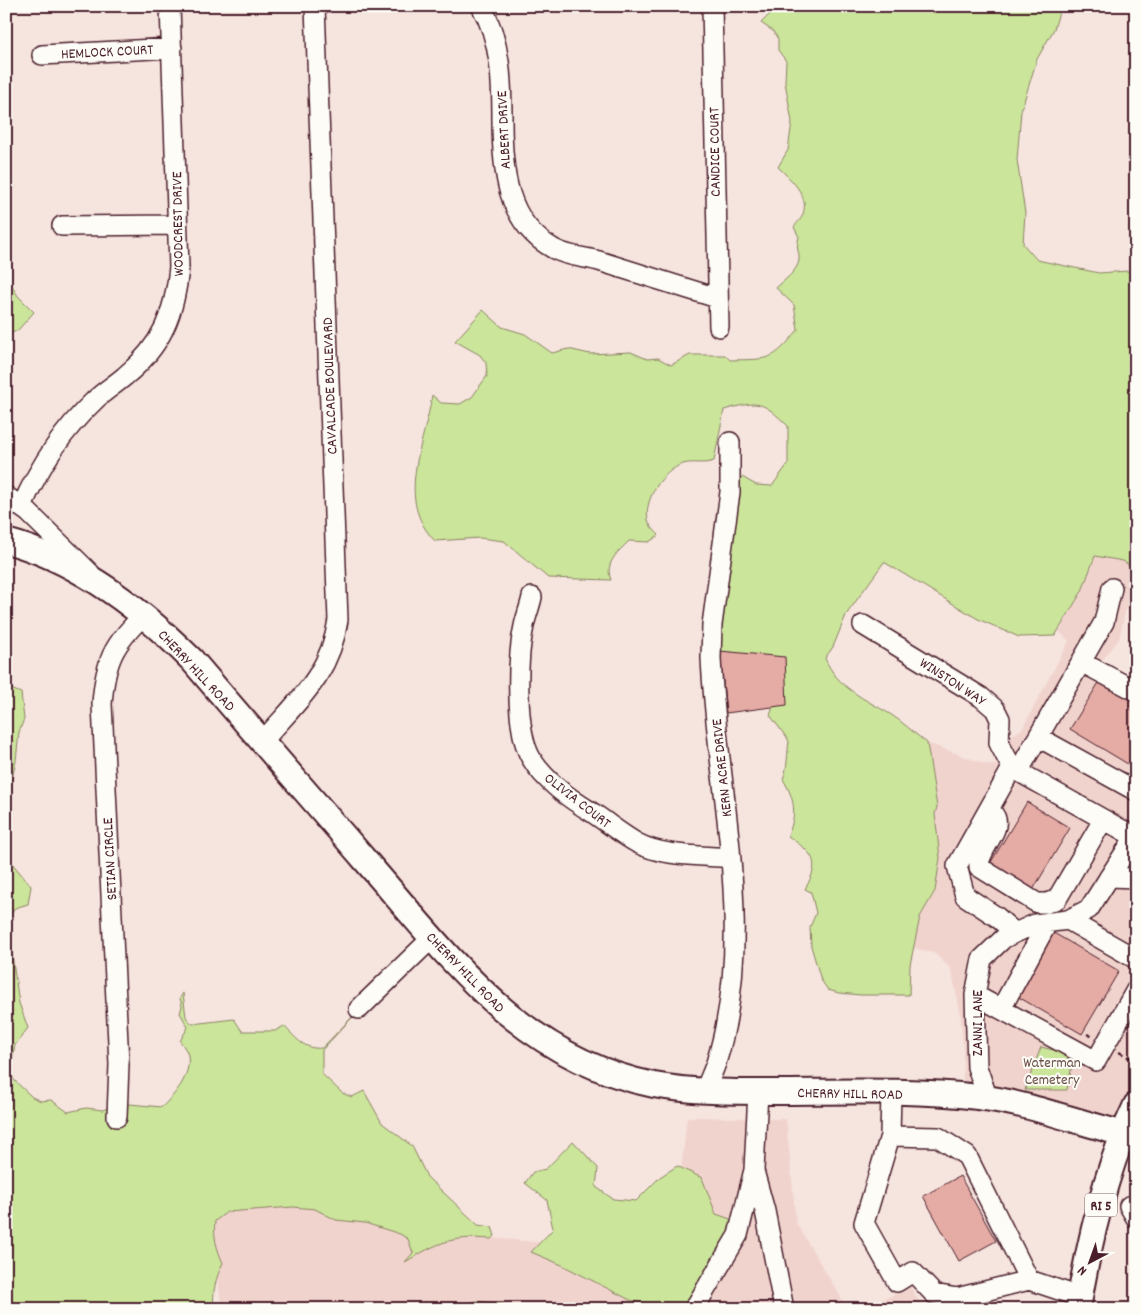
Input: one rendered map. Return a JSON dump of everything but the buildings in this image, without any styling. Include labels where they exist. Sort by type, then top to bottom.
[{"type":"main road","name":"CHERRY HILL ROAD","points":[[6,541],[43,552],[102,586],[144,615],[192,660],[460,968],[502,1011],[551,1046],[597,1069],[654,1084],[705,1091],[891,1093],[988,1099],[1042,1111],[1132,1137]]},
{"type":"main road","name":"RI 5","points":[[1079,1303],[1101,1203],[1132,1137],[1136,1105]]},
{"type":"street","name":"WOODCREST DRIVE","points":[[22,506],[34,478],[55,444],[95,400],[137,366],[156,343],[171,315],[177,296],[179,267],[170,6]]},
{"type":"street","name":"CAVALCADE BOULEVARD","points":[[262,742],[314,684],[326,660],[336,633],[338,620],[315,6]]},
{"type":"street","name":"ALBERT DRIVE","points":[[481,6],[496,37],[502,98],[502,151],[505,175],[513,203],[521,220],[531,231],[555,250],[590,258],[717,298]]},
{"type":"street","name":"CANDICE COURT","points":[[712,6],[717,298]]},
{"type":"street","name":"HEMLOCK COURT","points":[[42,55],[172,48]]},
{"type":"street","points":[[62,226],[177,225]]},
{"type":"street","points":[[717,298],[719,327]]},
{"type":"street","name":"KERN ACRE DRIVE","points":[[705,1091],[716,1065],[724,1035],[733,962],[730,858],[711,658],[712,625],[730,492],[730,442]]},
{"type":"street","points":[[6,496],[22,506],[102,586]]},
{"type":"street","points":[[1015,933],[997,917],[965,896],[957,866],[989,809],[1038,737],[1082,662],[1104,622],[1112,588]]},
{"type":"street","name":"OLIVIA COURT","points":[[532,597],[524,627],[521,651],[520,713],[523,737],[530,756],[541,771],[577,803],[637,843],[664,851],[730,858]]},
{"type":"street","name":"SETIAN CIRCLE","points":[[116,1117],[119,1064],[102,704],[104,678],[110,656],[144,615]]},
{"type":"street","name":"WINSTON WAY","points":[[863,625],[981,697],[995,709],[1000,719],[1000,743],[1015,770]]},
{"type":"street","points":[[1082,662],[1136,691]]},
{"type":"street","points":[[1038,737],[1136,791]]},
{"type":"street","points":[[1015,770],[1103,820],[1134,842]]},
{"type":"street","points":[[989,809],[996,819],[996,826],[979,860],[979,867],[1037,903],[1047,903],[1056,898],[1103,820]]},
{"type":"street","name":"ZANNI LANE","points":[[988,1099],[977,1067],[975,995],[982,959],[1004,938],[1034,924],[1068,920],[1089,908],[1134,842]]},
{"type":"street","points":[[1109,877],[1136,878]]},
{"type":"street","points":[[1068,920],[1136,959]]},
{"type":"street","points":[[1000,1009],[1048,922]]},
{"type":"street","points":[[358,1009],[432,937]]},
{"type":"street","points":[[975,995],[1096,1061],[1136,990]]},
{"type":"street","name":"ZANNI LANE","points":[[963,1097],[977,1067]]},
{"type":"street","points":[[694,1309],[738,1235],[754,1170],[758,1092]]},
{"type":"street","points":[[891,1093],[890,1136],[864,1222],[897,1282],[913,1272],[934,1294],[958,1298],[1029,1280]]},
{"type":"street","points":[[890,1136],[938,1137],[967,1156],[1029,1280],[1079,1303]]},
{"type":"street","points":[[754,1170],[765,1211],[784,1309]]},
{"type":"shaded area","points":[[1095,556],[1123,561],[1136,570],[1136,578],[1133,578],[1119,639],[1100,663],[1121,675],[1136,680],[1136,1103],[1124,1133],[963,1094],[963,1044],[960,1011],[951,969],[934,953],[914,948],[920,917],[933,896],[940,858],[935,814],[937,807],[927,743],[985,764],[1001,766],[1006,739],[1022,729],[1069,641],[1059,631],[1082,591]]},
{"type":"shaded area","points":[[687,1117],[786,1119],[796,1223],[848,1309],[222,1309],[203,1179],[389,1229],[672,1254]]},
{"type":"shaded area","points":[[910,1287],[924,1309],[863,1309]]},
{"type":"green space","points":[[778,6],[1061,6],[1054,29],[1037,59],[1021,111],[1017,160],[1025,213],[1023,244],[1037,260],[1099,273],[1128,271],[1136,274],[1136,570],[1123,561],[1095,556],[1082,591],[1055,636],[1019,637],[978,619],[884,562],[846,615],[833,647],[825,658],[830,668],[844,685],[895,717],[927,743],[937,807],[935,814],[940,858],[935,891],[920,917],[910,965],[909,995],[839,993],[828,990],[821,980],[811,946],[810,927],[816,913],[811,892],[805,889],[814,864],[809,853],[788,836],[794,813],[792,800],[783,779],[787,765],[789,741],[770,715],[776,699],[750,654],[711,655],[732,488],[742,477],[756,485],[772,486],[788,464],[788,426],[766,407],[760,405],[753,404],[724,410],[714,461],[683,464],[675,467],[661,480],[651,497],[647,515],[650,525],[659,535],[649,542],[629,541],[613,558],[609,568],[611,580],[548,578],[504,541],[480,538],[435,541],[423,525],[416,507],[414,489],[416,471],[432,395],[441,403],[460,404],[472,397],[487,376],[486,363],[480,355],[455,341],[483,310],[502,327],[525,334],[552,353],[568,349],[590,354],[631,352],[647,359],[658,358],[671,365],[690,355],[725,355],[730,360],[762,359],[776,353],[798,330],[794,305],[776,288],[793,272],[798,264],[797,245],[799,237],[794,227],[801,219],[804,207],[804,200],[801,194],[793,182],[778,167],[788,150],[792,122],[785,82],[786,61],[778,50],[778,39],[773,31],[761,23]]},
{"type":"green space","points":[[6,276],[18,296],[34,312],[18,330],[6,336]]},
{"type":"green space","points":[[6,687],[21,693],[24,719],[19,732],[16,761],[7,801],[7,842],[11,862],[31,886],[28,904],[15,908],[7,921],[19,1003],[28,1028],[15,1045],[10,1070],[14,1080],[32,1097],[41,1101],[51,1100],[68,1112],[86,1108],[103,1110],[118,1103],[162,1107],[177,1091],[187,1071],[188,1055],[180,1041],[188,1027],[180,1013],[182,1006],[180,998],[183,993],[186,1017],[192,1024],[234,1019],[242,1031],[275,1031],[284,1026],[305,1045],[316,1048],[322,1048],[359,1010],[322,1050],[322,1074],[342,1093],[352,1097],[364,1091],[382,1123],[412,1146],[427,1177],[478,1225],[492,1227],[495,1236],[491,1239],[477,1238],[446,1242],[405,1262],[413,1253],[408,1239],[400,1234],[365,1223],[336,1220],[315,1209],[293,1207],[227,1212],[215,1221],[216,1243],[223,1263],[215,1285],[214,1309],[6,1309]]},
{"type":"green space","name":"Waterman Cemetery","points":[[1041,1047],[1074,1055],[1067,1090],[1025,1090]]},
{"type":"green space","points":[[573,1141],[598,1168],[596,1187],[613,1199],[636,1201],[660,1177],[677,1166],[702,1178],[716,1214],[742,1223],[694,1309],[664,1309],[630,1300],[562,1265],[531,1252],[553,1229],[547,1200],[525,1183],[533,1172],[546,1169]]},
{"type":"green space","points":[[476,1301],[502,1304],[515,1309],[443,1309]]}]
